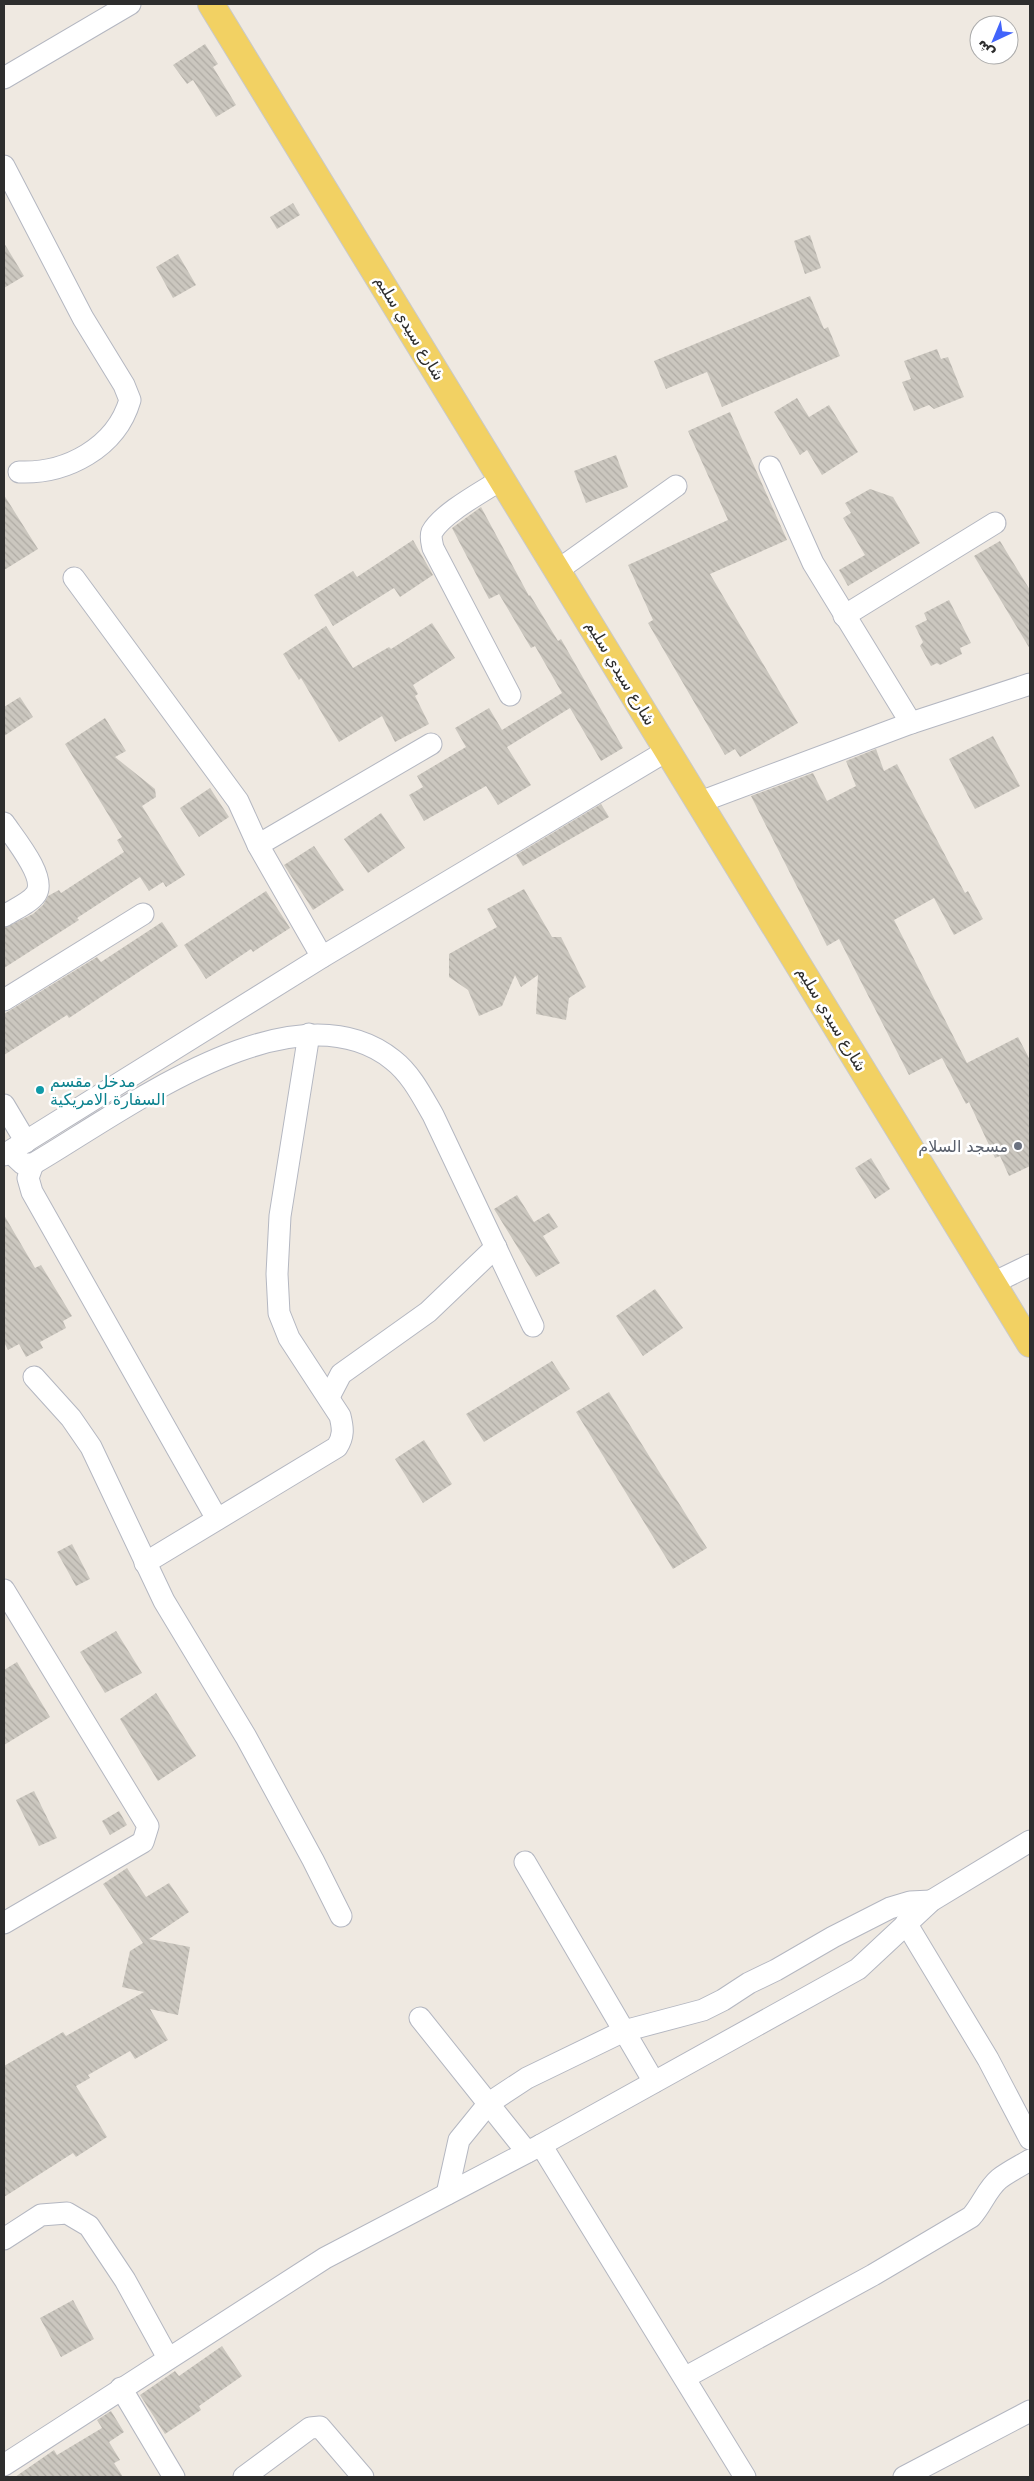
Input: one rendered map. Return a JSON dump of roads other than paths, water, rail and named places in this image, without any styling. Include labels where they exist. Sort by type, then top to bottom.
[{"type":"main road","name":"شارع سيدي سليم","points":[[211,4],[1030,1344]]},
{"type":"street","points":[[4,78],[130,4]]},
{"type":"street","points":[[4,166],[83,318],[124,385],[130,400],[118,425],[94,451],[79,461],[35,473],[19,472]]},
{"type":"street","points":[[770,467],[813,563],[911,723]]},
{"type":"street","points":[[502,479],[448,516],[431,533],[431,539],[433,548],[510,695]]},
{"type":"street","points":[[558,570],[676,486]]},
{"type":"street","points":[[844,616],[994,523]]},
{"type":"street","points":[[74,578],[238,801],[258,845],[322,957]]},
{"type":"street","points":[[700,802],[911,723],[1030,684]]},
{"type":"street","points":[[258,845],[431,744]]},
{"type":"street","points":[[13,1149],[322,957],[668,750]]},
{"type":"street","points":[[4,823],[38,875],[40,886],[35,896],[4,916]]},
{"type":"street","points":[[4,1000],[143,914]]},
{"type":"street","points":[[4,1105],[13,1149],[22,1164],[33,1164],[178,1076],[280,1038],[309,1034],[350,1038],[369,1045],[393,1059],[402,1068],[433,1115],[533,1326]]},
{"type":"street","points":[[145,1563],[336,1447],[341,1440],[344,1428],[340,1416],[289,1338],[279,1313],[277,1274],[280,1216],[309,1034]]},
{"type":"street","points":[[33,1164],[28,1178],[32,1192],[217,1519]]},
{"type":"street","points":[[329,1397],[341,1374],[358,1360],[384,1344],[428,1312],[496,1247]]},
{"type":"street","points":[[993,1283],[1030,1265]]},
{"type":"street","points":[[34,1377],[71,1418],[91,1447],[164,1601],[246,1737],[313,1860],[341,1916]]},
{"type":"street","points":[[4,1590],[148,1826],[143,1842],[4,1923]]},
{"type":"street","points":[[4,2465],[325,2258],[534,2149],[858,1969],[931,1901],[1030,1841]]},
{"type":"street","points":[[525,1862],[654,2082]]},
{"type":"street","points":[[447,2194],[458,2140],[488,2103],[527,2078],[624,2031],[703,2010],[833,1937],[890,1908],[910,1902],[931,1901]]},
{"type":"street","points":[[906,1923],[988,2059],[1030,2139]]},
{"type":"street","points":[[420,2018],[488,2103],[534,2149],[686,2378],[745,2477]]},
{"type":"street","points":[[686,2378],[971,2217],[999,2179],[1030,2160]]},
{"type":"street","points":[[4,2239],[41,2215],[68,2214],[88,2226],[125,2280],[168,2358]]},
{"type":"street","points":[[121,2388],[174,2477]]},
{"type":"street","points":[[904,2477],[1030,2411]]},
{"type":"street","points":[[244,2477],[310,2428],[320,2427],[363,2477]]},
{"type":"place","name":"مدخل مقسم السفارة الامريكية","points":[[40,1090]]},
{"type":"place","name":"مسجد السلام","points":[[1018,1146]]}]
